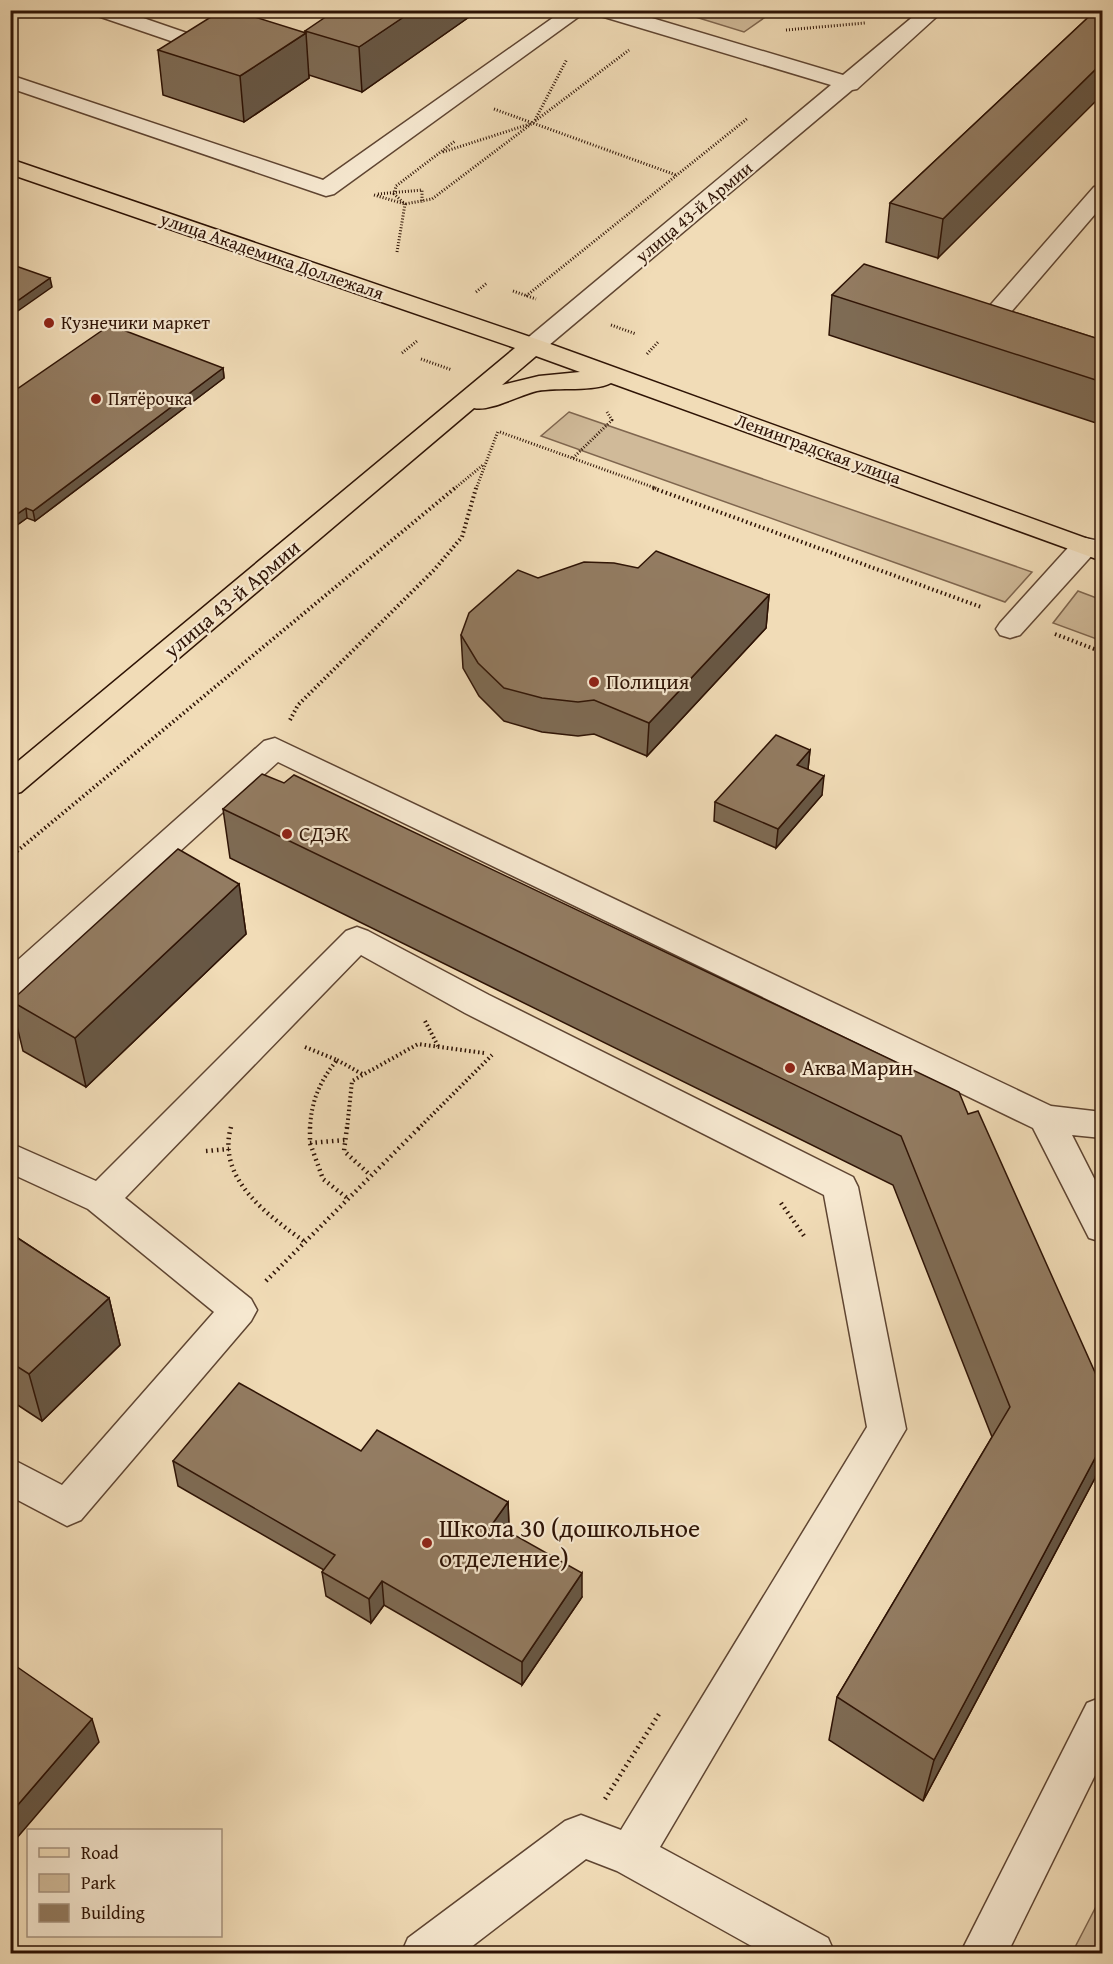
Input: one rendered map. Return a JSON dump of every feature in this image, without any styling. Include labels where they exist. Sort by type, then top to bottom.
[{"type":"main road","name":"улица Академика Доллежаля","points":[[10,166],[533,346]]},
{"type":"main road","name":"Ленинградская улица","points":[[533,346],[1094,549]]},
{"type":"main road","name":"улица 43-й Армии","points":[[10,785],[533,346]]},
{"type":"main road","name":"улица 43-й Армии","points":[[453,414],[506,390],[537,382],[569,378],[624,379]]},
{"type":"street","points":[[99,10],[209,48],[234,33]]},
{"type":"street","points":[[10,81],[326,189],[578,10]]},
{"type":"street","points":[[601,10],[849,84]]},
{"type":"street","name":"улица 43-й Армии","points":[[533,346],[849,84],[934,10]]},
{"type":"street","points":[[1102,192],[995,315],[1102,349]]},
{"type":"street","points":[[1013,625],[1094,549]]},
{"type":"street","points":[[10,986],[275,748],[1046,1119],[1102,1125]]},
{"type":"street","points":[[101,1199],[357,939],[477,1004],[840,1187],[887,1429],[631,1855]]},
{"type":"street","points":[[1046,1119],[1102,1228]]},
{"type":"street","points":[[10,1157],[101,1199],[238,1310],[67,1508],[10,1475]]},
{"type":"street","points":[[982,1953],[1102,1717]]},
{"type":"street","points":[[424,1953],[581,1836],[631,1855],[812,1953]]},
{"type":"path","points":[[324,10],[329,28]]},
{"type":"path","points":[[369,194],[405,204],[432,199],[629,50]]},
{"type":"path","points":[[558,66],[576,53]]},
{"type":"path","points":[[439,153],[534,123],[567,59]]},
{"type":"path","points":[[456,97],[534,123],[676,176]]},
{"type":"path","points":[[486,117],[501,105]]},
{"type":"path","points":[[513,291],[526,296],[750,116]]},
{"type":"path","points":[[405,204],[394,194],[396,186],[458,139]]},
{"type":"path","points":[[397,252],[405,204]]},
{"type":"path","points":[[573,458],[612,420],[608,412],[601,410]]},
{"type":"path","points":[[489,428],[1013,625],[1102,652]]},
{"type":"path","points":[[275,748],[298,705],[434,570],[462,537],[483,465],[498,431]]},
{"type":"path","points":[[10,857],[483,465]]},
{"type":"path","points":[[370,1175],[344,1151],[352,1081],[418,1044],[504,1056]]},
{"type":"path","points":[[304,1046],[364,1075]]},
{"type":"path","points":[[238,1310],[347,1198],[493,1054]]},
{"type":"path","points":[[337,1060],[321,1078],[311,1109],[310,1143],[323,1179],[347,1198]]},
{"type":"path","points":[[233,1119],[227,1141],[238,1182],[266,1214],[305,1242]]},
{"type":"path","points":[[310,1143],[345,1140]]},
{"type":"path","points":[[775,1193],[807,1240]]},
{"type":"path","points":[[581,1836],[663,1707]]},
{"type":"green space","points":[[676,11],[774,11],[744,32]]},
{"type":"green space","points":[[569,412],[1032,572],[1005,602],[541,436]]},
{"type":"green space","points":[[1078,591],[1102,600],[1102,641],[1053,623]]},
{"type":"green space","points":[[1102,1895],[1102,1953],[1072,1953]]},
{"type":"building","points":[[222,10],[232,10],[306,33],[240,76],[158,50]]},
{"type":"building","points":[[336,10],[414,10],[359,47],[305,31]]},
{"type":"building","points":[[1096,10],[1102,10],[1102,63],[943,219],[890,203]]},
{"type":"building","points":[[10,264],[50,278],[10,306]]},
{"type":"building","points":[[864,264],[1102,340],[1102,382],[832,295]]},
{"type":"building","points":[[110,325],[223,368],[33,511],[26,508],[10,519],[10,394]]},
{"type":"building","name":"Полиция","points":[[656,551],[769,595],[649,723],[594,700],[578,702],[542,698],[504,688],[478,663],[461,635],[469,613],[518,570],[538,578],[584,562],[614,563],[638,568]]},
{"type":"building","points":[[776,735],[810,750],[797,765],[824,776],[778,829],[715,802]]},
{"type":"building","points":[[262,774],[284,783],[294,775],[959,1092],[968,1114],[978,1111],[1102,1388],[1102,1400],[1098,1402],[1102,1413],[1102,1445],[934,1760],[837,1697],[1010,1407],[901,1136],[223,809]]},
{"type":"building","points":[[178,849],[239,884],[75,1038],[11,1001]]},
{"type":"building","points":[[10,1233],[109,1298],[29,1374],[10,1362]]},
{"type":"building","points":[[239,1383],[361,1451],[377,1430],[508,1502],[493,1523],[582,1573],[522,1662],[382,1581],[369,1599],[322,1572],[335,1555],[173,1461]]},
{"type":"building","points":[[10,1662],[92,1719],[10,1814]]},
{"type":"place","name":"Кузнечики маркет","points":[[49,323]]},
{"type":"place","name":"Пятёрочка","points":[[96,399]]},
{"type":"place","name":"Полиция","points":[[594,682]]},
{"type":"place","name":"СДЭК","points":[[287,834]]},
{"type":"place","name":"Аква Марин","points":[[790,1068]]},
{"type":"place","name":"Школа 30 (дошкольное отделение)","points":[[427,1543]]}]
